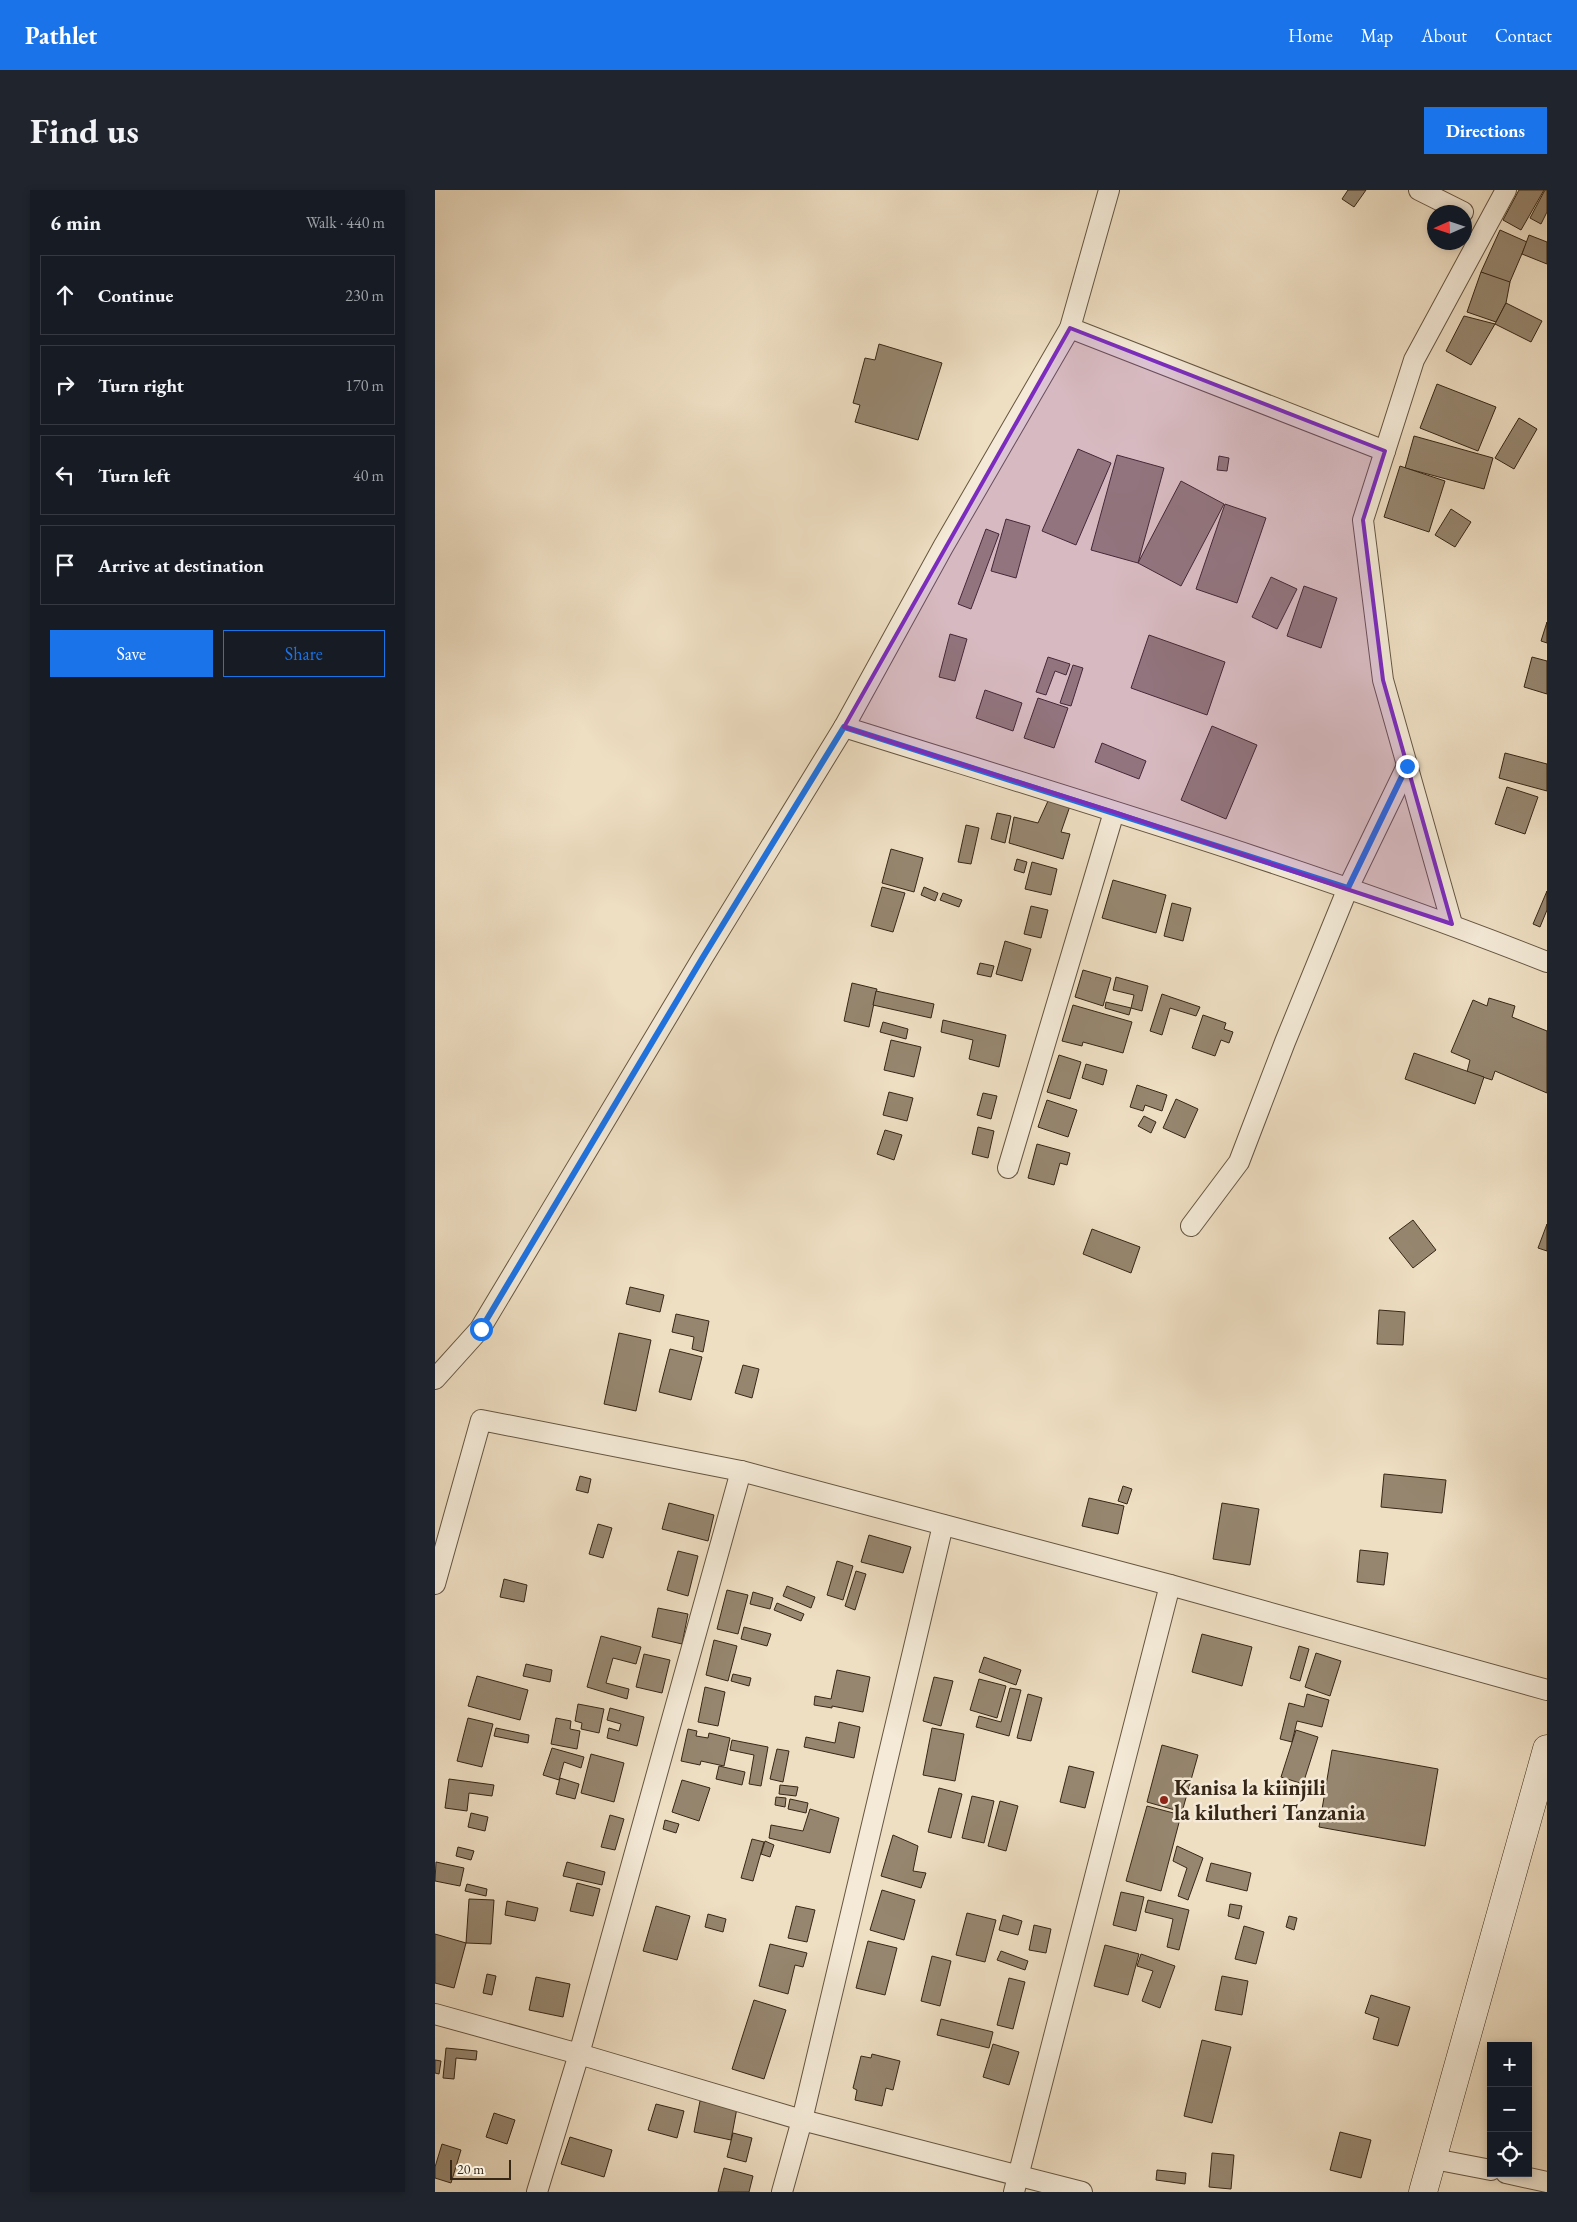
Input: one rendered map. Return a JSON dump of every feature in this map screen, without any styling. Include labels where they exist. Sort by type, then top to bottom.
[{"type":"street","points":[[435,1379],[481,1329],[703,957],[844,727],[943,547],[1070,328],[1109,190]]},
{"type":"street","points":[[1419,190],[1448,205]]},
{"type":"street","points":[[1452,924],[1383,680],[1363,520],[1414,360],[1506,190]]},
{"type":"street","points":[[1472,217],[1487,225]]},
{"type":"street","points":[[1070,328],[1385,451]]},
{"type":"street","points":[[844,727],[1348,888],[1452,924],[1547,962]]},
{"type":"street","points":[[1191,1226],[1239,1162],[1285,1042],[1348,888],[1407,766]]},
{"type":"street","points":[[1008,1168],[1115,812]]},
{"type":"street","points":[[435,1584],[481,1420],[741,1471],[1170,1585],[1547,1690]]},
{"type":"street","points":[[537,2192],[579,2054],[741,1471]]},
{"type":"street","points":[[782,2192],[802,2120],[943,1525]]},
{"type":"street","points":[[1016,2183],[1170,1585]]},
{"type":"street","points":[[1423,2192],[1434,2159],[1547,1749]]},
{"type":"street","points":[[435,2014],[579,2054],[1016,2183],[1082,2192]]},
{"type":"street","points":[[1434,2159],[1487,2169]]},
{"type":"street","points":[[1524,2177],[1547,2182]]},
{"type":"highlighted area","points":[[1070,328],[1385,451],[1363,520],[1383,680],[1452,924],[1114,812],[844,727]]},
{"type":"building","points":[[1348,190],[1366,190],[1354,207],[1342,199]]},
{"type":"building","points":[[1519,190],[1544,190],[1521,230],[1503,220]]},
{"type":"building","points":[[1545,190],[1547,190],[1547,212],[1541,224],[1530,218]]},
{"type":"building","points":[[1500,230],[1527,242],[1509,284],[1481,272]]},
{"type":"building","points":[[1529,235],[1547,242],[1547,264],[1522,254]]},
{"type":"building","points":[[1481,272],[1510,282],[1506,303],[1496,322],[1467,312]]},
{"type":"building","points":[[1506,303],[1542,321],[1531,342],[1495,324]]},
{"type":"building","points":[[1464,316],[1495,324],[1471,365],[1446,351]]},
{"type":"building","points":[[879,344],[942,363],[918,440],[855,422],[860,405],[853,403],[865,358],[875,360]]},
{"type":"building","points":[[1437,384],[1496,407],[1478,451],[1420,428]]},
{"type":"building","points":[[1519,418],[1537,429],[1514,469],[1495,458]]},
{"type":"building","points":[[1414,436],[1493,458],[1484,489],[1405,468]]},
{"type":"building","points":[[1078,449],[1111,463],[1076,545],[1042,531]]},
{"type":"building","points":[[1117,455],[1164,468],[1138,563],[1091,550]]},
{"type":"building","points":[[1219,456],[1229,458],[1227,471],[1217,470]]},
{"type":"building","points":[[1400,466],[1445,481],[1429,532],[1384,517]]},
{"type":"building","points":[[1181,481],[1224,504],[1181,586],[1138,563]]},
{"type":"building","points":[[1225,504],[1266,518],[1237,603],[1196,589]]},
{"type":"building","points":[[1451,509],[1471,522],[1455,547],[1435,535]]},
{"type":"building","points":[[1006,519],[1030,526],[1016,578],[991,571]]},
{"type":"building","points":[[986,529],[999,534],[971,609],[958,604]]},
{"type":"building","points":[[1271,577],[1297,589],[1277,629],[1252,617]]},
{"type":"building","points":[[1304,586],[1337,598],[1321,648],[1287,636]]},
{"type":"building","points":[[1547,622],[1547,643],[1541,641]]},
{"type":"building","points":[[950,634],[967,639],[955,681],[939,677]]},
{"type":"building","points":[[1149,635],[1225,662],[1207,715],[1131,688]]},
{"type":"building","points":[[1048,657],[1070,664],[1066,675],[1055,671],[1046,695],[1036,692]]},
{"type":"building","points":[[1532,657],[1547,661],[1547,694],[1524,687]]},
{"type":"building","points":[[1073,665],[1083,668],[1071,706],[1060,703]]},
{"type":"building","points":[[985,690],[1022,703],[1013,731],[976,718]]},
{"type":"building","points":[[1038,698],[1068,708],[1054,748],[1024,738]]},
{"type":"building","points":[[1212,726],[1257,745],[1226,819],[1181,800]]},
{"type":"building","points":[[1102,743],[1146,761],[1139,779],[1095,762]]},
{"type":"building","points":[[1505,753],[1547,764],[1547,791],[1499,778]]},
{"type":"building","points":[[1507,787],[1538,797],[1525,834],[1495,824]]},
{"type":"building","points":[[1048,801],[1070,806],[1061,832],[1070,834],[1063,859],[1009,843],[1014,817],[1038,823]]},
{"type":"building","points":[[997,813],[1011,816],[1005,843],[991,839]]},
{"type":"building","points":[[966,825],[979,828],[971,864],[958,862]]},
{"type":"building","points":[[891,849],[923,858],[914,892],[882,883]]},
{"type":"building","points":[[1017,859],[1027,862],[1024,873],[1014,870]]},
{"type":"building","points":[[1032,862],[1057,869],[1051,895],[1025,889]]},
{"type":"building","points":[[1113,880],[1166,895],[1156,933],[1102,918]]},
{"type":"building","points":[[882,887],[905,893],[893,932],[871,926]]},
{"type":"building","points":[[924,887],[938,893],[935,901],[921,895]]},
{"type":"building","points":[[1547,891],[1547,910],[1540,927],[1533,924]]},
{"type":"building","points":[[943,893],[962,900],[959,907],[940,900]]},
{"type":"building","points":[[1172,903],[1191,908],[1183,941],[1164,936]]},
{"type":"building","points":[[1031,906],[1048,910],[1041,938],[1024,934]]},
{"type":"building","points":[[1005,941],[1031,949],[1022,981],[996,974]]},
{"type":"building","points":[[980,963],[994,966],[991,977],[977,974]]},
{"type":"building","points":[[1083,970],[1111,978],[1103,1006],[1075,997]]},
{"type":"building","points":[[1116,977],[1148,986],[1142,1011],[1131,1008],[1134,995],[1113,990]]},
{"type":"building","points":[[852,983],[877,989],[869,1027],[844,1021]]},
{"type":"building","points":[[876,991],[934,1004],[931,1018],[873,1005]]},
{"type":"building","points":[[1162,994],[1200,1007],[1196,1016],[1170,1008],[1162,1035],[1150,1031]]},
{"type":"building","points":[[1489,998],[1515,1006],[1512,1017],[1547,1031],[1547,1093],[1495,1071],[1492,1080],[1467,1072],[1470,1060],[1451,1052],[1473,1000],[1487,1006]]},
{"type":"building","points":[[1106,1002],[1131,1008],[1129,1015],[1105,1008]]},
{"type":"building","points":[[1073,1005],[1132,1022],[1123,1053],[1083,1042],[1082,1046],[1062,1041]]},
{"type":"building","points":[[1203,1015],[1226,1023],[1224,1029],[1233,1032],[1229,1043],[1221,1040],[1215,1056],[1192,1048]]},
{"type":"building","points":[[943,1020],[1006,1035],[999,1067],[969,1059],[973,1040],[941,1032]]},
{"type":"building","points":[[883,1022],[908,1029],[906,1039],[880,1032]]},
{"type":"building","points":[[891,1040],[921,1047],[914,1077],[884,1070]]},
{"type":"building","points":[[1414,1053],[1484,1077],[1475,1104],[1405,1079]]},
{"type":"building","points":[[1059,1055],[1081,1062],[1070,1099],[1047,1092]]},
{"type":"building","points":[[1086,1064],[1107,1070],[1103,1085],[1082,1078]]},
{"type":"building","points":[[1137,1085],[1167,1095],[1162,1111],[1145,1105],[1143,1111],[1130,1107]]},
{"type":"building","points":[[889,1092],[913,1098],[907,1121],[883,1115]]},
{"type":"building","points":[[983,1093],[997,1096],[991,1119],[977,1115]]},
{"type":"building","points":[[1176,1099],[1198,1109],[1185,1138],[1163,1128]]},
{"type":"building","points":[[1047,1100],[1077,1110],[1068,1137],[1038,1127]]},
{"type":"building","points":[[1144,1116],[1156,1122],[1151,1133],[1138,1126]]},
{"type":"building","points":[[978,1127],[994,1131],[988,1158],[972,1154]]},
{"type":"building","points":[[885,1130],[902,1135],[894,1160],[877,1154]]},
{"type":"building","points":[[1037,1144],[1070,1153],[1067,1165],[1060,1163],[1054,1185],[1028,1178]]},
{"type":"building","points":[[1413,1220],[1436,1250],[1413,1268],[1389,1238]]},
{"type":"building","points":[[1547,1224],[1547,1251],[1538,1248]]},
{"type":"building","points":[[1092,1229],[1140,1247],[1131,1273],[1083,1254]]},
{"type":"building","points":[[630,1287],[664,1295],[660,1312],[626,1304]]},
{"type":"building","points":[[1379,1310],[1405,1312],[1403,1345],[1377,1344]]},
{"type":"building","points":[[676,1314],[709,1321],[703,1352],[692,1349],[694,1337],[672,1332]]},
{"type":"building","points":[[619,1333],[651,1340],[636,1411],[604,1404]]},
{"type":"building","points":[[670,1349],[702,1357],[691,1400],[659,1392]]},
{"type":"building","points":[[743,1365],[759,1369],[752,1398],[735,1393]]},
{"type":"building","points":[[1384,1474],[1446,1480],[1442,1513],[1381,1507]]},
{"type":"building","points":[[580,1476],[591,1479],[588,1493],[576,1490]]},
{"type":"building","points":[[1123,1486],[1132,1489],[1127,1504],[1118,1501]]},
{"type":"building","points":[[1089,1498],[1124,1506],[1118,1534],[1082,1526]]},
{"type":"building","points":[[669,1503],[714,1515],[708,1541],[662,1529]]},
{"type":"building","points":[[1222,1503],[1259,1509],[1250,1565],[1213,1559]]},
{"type":"building","points":[[598,1524],[612,1528],[603,1558],[589,1554]]},
{"type":"building","points":[[869,1535],[911,1547],[903,1573],[861,1562]]},
{"type":"building","points":[[1360,1550],[1388,1553],[1384,1585],[1357,1582]]},
{"type":"building","points":[[678,1551],[698,1556],[688,1596],[667,1590]]},
{"type":"building","points":[[837,1561],[853,1566],[843,1600],[827,1595]]},
{"type":"building","points":[[856,1571],[866,1574],[855,1610],[845,1606]]},
{"type":"building","points":[[504,1579],[527,1585],[524,1602],[500,1597]]},
{"type":"building","points":[[787,1586],[815,1597],[811,1608],[783,1596]]},
{"type":"building","points":[[727,1590],[748,1595],[738,1634],[717,1629]]},
{"type":"building","points":[[753,1592],[773,1598],[770,1609],[750,1604]]},
{"type":"building","points":[[777,1603],[804,1614],[801,1621],[774,1610]]},
{"type":"building","points":[[658,1608],[688,1614],[682,1644],[652,1637]]},
{"type":"building","points":[[744,1627],[771,1634],[767,1646],[741,1639]]},
{"type":"building","points":[[1202,1634],[1252,1647],[1242,1686],[1192,1672]]},
{"type":"building","points":[[601,1636],[641,1647],[636,1664],[613,1658],[606,1683],[629,1689],[627,1699],[587,1687]]},
{"type":"building","points":[[714,1640],[737,1646],[728,1681],[706,1675]]},
{"type":"building","points":[[1299,1646],[1309,1649],[1300,1681],[1290,1678]]},
{"type":"building","points":[[1316,1653],[1341,1661],[1330,1696],[1305,1687]]},
{"type":"building","points":[[644,1654],[670,1660],[662,1693],[636,1687]]},
{"type":"building","points":[[984,1657],[1021,1670],[1016,1685],[979,1672]]},
{"type":"building","points":[[526,1664],[552,1670],[550,1682],[523,1676]]},
{"type":"building","points":[[837,1670],[870,1677],[863,1712],[832,1706],[832,1708],[814,1705],[815,1696],[831,1699]]},
{"type":"building","points":[[733,1674],[751,1678],[749,1686],[731,1681]]},
{"type":"building","points":[[477,1676],[528,1690],[520,1720],[468,1706]]},
{"type":"building","points":[[934,1677],[953,1681],[941,1726],[923,1721]]},
{"type":"building","points":[[979,1679],[1006,1686],[997,1718],[970,1710]]},
{"type":"building","points":[[705,1687],[725,1692],[718,1726],[698,1722]]},
{"type":"building","points":[[1010,1688],[1021,1690],[1009,1736],[976,1727],[979,1716],[1001,1722]]},
{"type":"building","points":[[1028,1694],[1042,1698],[1031,1741],[1017,1738]]},
{"type":"building","points":[[1307,1694],[1329,1700],[1322,1727],[1297,1721],[1292,1742],[1280,1739],[1289,1703],[1304,1707]]},
{"type":"building","points":[[578,1704],[604,1709],[599,1733],[581,1729],[582,1723],[575,1721]]},
{"type":"building","points":[[610,1708],[644,1717],[637,1746],[607,1738],[609,1728],[619,1731],[621,1724],[607,1720]]},
{"type":"building","points":[[468,1718],[493,1724],[482,1767],[457,1761]]},
{"type":"building","points":[[556,1718],[571,1721],[570,1729],[580,1731],[577,1749],[551,1744]]},
{"type":"building","points":[[839,1722],[860,1727],[854,1758],[804,1747],[806,1737],[835,1743]]},
{"type":"building","points":[[496,1728],[529,1735],[528,1743],[494,1736]]},
{"type":"building","points":[[932,1728],[964,1734],[955,1781],[923,1775]]},
{"type":"building","points":[[688,1729],[697,1731],[696,1736],[708,1738],[709,1733],[730,1738],[724,1766],[701,1761],[700,1765],[681,1761]]},
{"type":"building","points":[[1296,1730],[1318,1737],[1303,1784],[1281,1777]]},
{"type":"building","points":[[732,1740],[768,1747],[761,1786],[749,1784],[754,1755],[730,1750]]},
{"type":"building","points":[[1162,1745],[1198,1755],[1182,1812],[1147,1802]]},
{"type":"building","points":[[552,1748],[584,1757],[581,1768],[564,1762],[559,1780],[543,1775]]},
{"type":"building","points":[[777,1749],[789,1751],[783,1782],[770,1779]]},
{"type":"building","points":[[1332,1750],[1438,1769],[1425,1846],[1319,1827]]},
{"type":"building","points":[[591,1754],[624,1763],[614,1802],[581,1793]]},
{"type":"building","points":[[719,1766],[745,1772],[742,1785],[716,1779]]},
{"type":"building","points":[[1069,1766],[1094,1772],[1085,1808],[1060,1802]]},
{"type":"building","points":[[560,1778],[579,1784],[575,1799],[556,1794]]},
{"type":"building","points":[[449,1779],[494,1785],[492,1796],[469,1793],[467,1811],[445,1808]]},
{"type":"building","points":[[682,1780],[710,1788],[699,1821],[672,1812]]},
{"type":"building","points":[[780,1785],[798,1787],[796,1796],[779,1794]]},
{"type":"building","points":[[939,1788],[962,1794],[951,1838],[928,1832]]},
{"type":"building","points":[[972,1796],[994,1801],[984,1843],[962,1838]]},
{"type":"building","points":[[776,1797],[786,1798],[785,1807],[775,1805]]},
{"type":"building","points":[[790,1799],[808,1803],[806,1813],[788,1809]]},
{"type":"building","points":[[1000,1801],[1018,1806],[1006,1851],[988,1846]]},
{"type":"building","points":[[1147,1806],[1181,1815],[1161,1891],[1126,1881]]},
{"type":"building","points":[[810,1809],[839,1818],[830,1853],[769,1838],[771,1825],[803,1831]]},
{"type":"building","points":[[471,1813],[488,1817],[485,1831],[468,1827]]},
{"type":"building","points":[[610,1815],[624,1819],[615,1850],[601,1847]]},
{"type":"building","points":[[665,1820],[679,1824],[676,1833],[663,1829]]},
{"type":"building","points":[[893,1835],[918,1846],[913,1871],[926,1873],[921,1888],[881,1876]]},
{"type":"building","points":[[752,1839],[764,1842],[753,1881],[741,1878]]},
{"type":"building","points":[[765,1841],[774,1845],[770,1857],[761,1854]]},
{"type":"building","points":[[1177,1846],[1203,1858],[1188,1900],[1178,1896],[1187,1868],[1173,1861]]},
{"type":"building","points":[[458,1847],[474,1851],[471,1860],[456,1856]]},
{"type":"building","points":[[436,1862],[464,1868],[460,1886],[435,1881]]},
{"type":"building","points":[[567,1862],[605,1872],[602,1885],[563,1876]]},
{"type":"building","points":[[1211,1863],[1251,1873],[1247,1891],[1206,1881]]},
{"type":"building","points":[[577,1883],[600,1889],[593,1916],[570,1911]]},
{"type":"building","points":[[467,1884],[487,1889],[486,1896],[465,1891]]},
{"type":"building","points":[[882,1890],[915,1900],[904,1940],[870,1930]]},
{"type":"building","points":[[1121,1892],[1144,1897],[1136,1931],[1113,1925]]},
{"type":"building","points":[[469,1899],[494,1900],[491,1944],[466,1943]]},
{"type":"building","points":[[1148,1900],[1189,1910],[1179,1950],[1167,1947],[1173,1919],[1145,1912]]},
{"type":"building","points":[[507,1901],[538,1908],[535,1921],[505,1915]]},
{"type":"building","points":[[1230,1904],[1242,1906],[1239,1919],[1228,1916]]},
{"type":"building","points":[[656,1906],[690,1916],[677,1960],[643,1951]]},
{"type":"building","points":[[796,1906],[815,1910],[807,1942],[788,1938]]},
{"type":"building","points":[[967,1913],[996,1920],[985,1962],[956,1955]]},
{"type":"building","points":[[708,1914],[726,1919],[723,1932],[705,1927]]},
{"type":"building","points":[[1003,1915],[1022,1921],[1018,1935],[999,1930]]},
{"type":"building","points":[[1289,1916],[1297,1918],[1294,1930],[1286,1927]]},
{"type":"building","points":[[1034,1925],[1051,1929],[1046,1953],[1029,1950]]},
{"type":"building","points":[[1244,1926],[1264,1932],[1256,1964],[1235,1959]]},
{"type":"building","points":[[435,1934],[466,1943],[454,1988],[435,1983]]},
{"type":"building","points":[[868,1941],[897,1948],[885,1995],[856,1988]]},
{"type":"building","points":[[770,1944],[807,1953],[803,1967],[795,1965],[788,1994],[759,1986]]},
{"type":"building","points":[[1105,1945],[1139,1954],[1128,1995],[1094,1986]]},
{"type":"building","points":[[1001,1951],[1028,1961],[1025,1970],[997,1960]]},
{"type":"building","points":[[1141,1954],[1175,1966],[1160,2008],[1142,2001],[1153,1971],[1137,1966]]},
{"type":"building","points":[[932,1956],[951,1961],[940,2006],[921,2001]]},
{"type":"building","points":[[487,1974],[496,1976],[492,1995],[483,1993]]},
{"type":"building","points":[[1222,1976],[1248,1981],[1242,2015],[1215,2010]]},
{"type":"building","points":[[536,1977],[570,1984],[563,2017],[529,2010]]},
{"type":"building","points":[[1009,1978],[1025,1982],[1013,2029],[997,2025]]},
{"type":"building","points":[[1371,1995],[1410,2007],[1398,2046],[1373,2039],[1379,2018],[1365,2013]]},
{"type":"building","points":[[754,2000],[786,2010],[764,2079],[732,2069]]},
{"type":"building","points":[[941,2019],[993,2032],[989,2048],[937,2035]]},
{"type":"building","points":[[1202,2040],[1231,2047],[1212,2123],[1184,2116]]},
{"type":"building","points":[[993,2044],[1019,2052],[1009,2085],[983,2077]]},
{"type":"building","points":[[446,2048],[477,2051],[476,2060],[456,2058],[454,2079],[443,2078]]},
{"type":"building","points":[[872,2054],[900,2061],[893,2090],[886,2088],[882,2106],[855,2100],[857,2090],[853,2088],[861,2056],[871,2058]]},
{"type":"building","points":[[435,2060],[441,2061],[439,2074],[435,2073]]},
{"type":"building","points":[[700,2101],[737,2108],[731,2140],[694,2132]]},
{"type":"building","points":[[656,2104],[684,2111],[677,2138],[648,2130]]},
{"type":"building","points":[[494,2113],[515,2120],[507,2144],[486,2137]]},
{"type":"building","points":[[1340,2132],[1371,2140],[1361,2178],[1330,2170]]},
{"type":"building","points":[[733,2133],[752,2138],[746,2162],[727,2157]]},
{"type":"building","points":[[570,2137],[612,2150],[604,2177],[561,2164]]},
{"type":"building","points":[[442,2144],[461,2150],[451,2183],[435,2178],[435,2167]]},
{"type":"building","points":[[1212,2153],[1234,2155],[1231,2189],[1209,2187]]},
{"type":"building","points":[[724,2168],[753,2176],[749,2192],[718,2192]]},
{"type":"building","points":[[1157,2170],[1186,2173],[1185,2184],[1156,2180]]},
{"type":"place","name":"Kanisa la kiinjili la kilutheri Tanzania","points":[[1164,1800]]},
{"type":"route","points":[[481,1329],[703,957],[844,727],[1348,888],[1407,766]]}]
